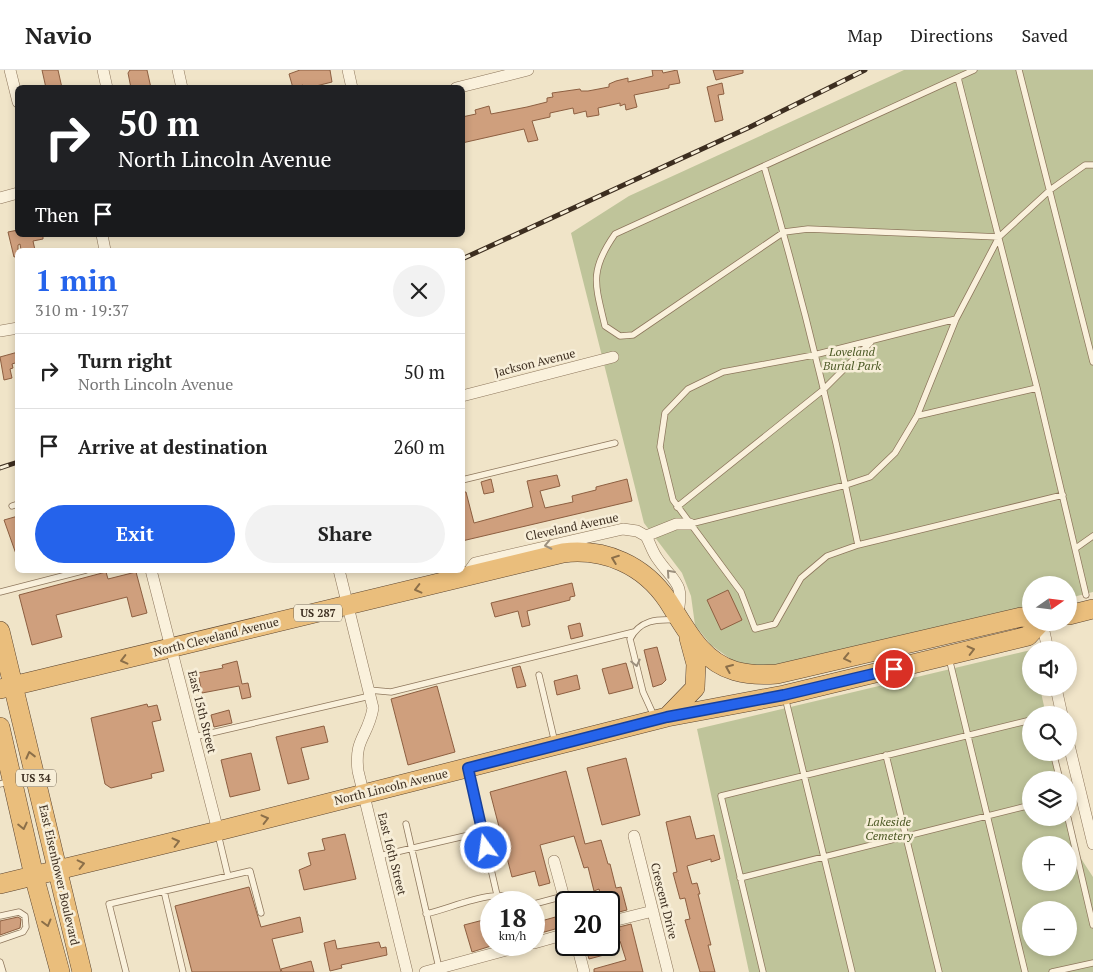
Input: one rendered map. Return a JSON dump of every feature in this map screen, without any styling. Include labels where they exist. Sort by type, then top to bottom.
[{"type":"highway","name":"North Cleveland Avenue","points":[[7,688],[563,553],[593,552],[614,557],[648,577],[658,588],[682,624],[710,658],[734,671],[756,675],[777,674],[1022,617]]},
{"type":"highway","points":[[1078,609],[1089,602]]},
{"type":"highway","points":[[661,718],[695,688],[696,664],[682,624]]},
{"type":"highway","name":"North Lincoln Avenue","points":[[0,884],[218,831],[661,718],[784,695],[949,656],[1028,636],[1033,631]]},
{"type":"highway","name":"East Eisenhower Boulevard","points":[[0,632],[7,688],[58,870],[82,972]]},
{"type":"highway","name":"East Eisenhower Boulevard","points":[[0,727],[6,782],[34,876],[57,971]]},
{"type":"street","points":[[10,70],[15,90]]},
{"type":"street","points":[[103,70],[107,85]]},
{"type":"street","points":[[178,70],[181,85]]},
{"type":"street","points":[[348,70],[351,85]]},
{"type":"street","points":[[465,86],[522,71]]},
{"type":"street","points":[[0,198],[15,194]]},
{"type":"street","points":[[0,331],[15,328]]},
{"type":"street","name":"Jackson Avenue","points":[[465,395],[613,357]]},
{"type":"street","points":[[682,624],[680,588],[675,578],[657,558],[646,536],[676,524],[690,524]]},
{"type":"street","name":"Cleveland Avenue","points":[[465,577],[475,563],[546,545],[623,529],[637,531],[646,536]]},
{"type":"street","name":"East 15th Street","points":[[152,573],[218,831]]},
{"type":"street","name":"East 16th Street","points":[[340,573],[373,708],[371,720],[359,742],[356,753],[363,794],[407,972]]},
{"type":"street","points":[[1077,802],[1093,844]]},
{"type":"street","name":"Crescent Drive","points":[[634,836],[668,972]]},
{"type":"street","points":[[554,861],[562,891]]},
{"type":"street","points":[[620,919],[653,910]]},
{"type":"street","points":[[425,972],[484,956]]},
{"type":"street","points":[[580,956],[584,972]]},
{"type":"lane","points":[[974,70],[615,234],[599,259],[595,285],[605,326],[620,336],[633,334],[784,232],[808,229],[999,237]]},
{"type":"lane","points":[[1019,70],[1093,362]]},
{"type":"lane","points":[[958,78],[1089,602]]},
{"type":"lane","points":[[690,524],[846,486],[870,477],[895,453],[917,416],[956,319],[999,237],[1050,190],[1085,165],[1093,165]]},
{"type":"lane","points":[[764,166],[784,232],[846,486],[858,545]]},
{"type":"lane","points":[[956,319],[814,355],[723,372],[688,389],[665,413],[660,447],[673,500],[741,592],[755,630],[776,624],[801,578],[827,556],[858,545],[1063,495]]},
{"type":"lane","points":[[678,507],[823,390],[873,340]]},
{"type":"lane","points":[[917,416],[1037,388]]},
{"type":"lane","points":[[465,479],[615,443]]},
{"type":"lane","points":[[1076,548],[1093,536]]},
{"type":"lane","points":[[0,592],[74,573]]},
{"type":"lane","points":[[661,718],[643,692],[630,639],[634,632],[646,622],[662,619],[682,624]]},
{"type":"lane","points":[[194,737],[370,693],[391,692],[634,632]]},
{"type":"lane","points":[[949,656],[1025,972]]},
{"type":"lane","points":[[539,675],[556,745]]},
{"type":"lane","points":[[784,695],[852,972]]},
{"type":"lane","points":[[763,972],[721,796],[1022,722]]},
{"type":"lane","points":[[886,756],[939,972]]},
{"type":"lane","points":[[468,768],[496,891]]},
{"type":"lane","points":[[740,878],[1022,807]]},
{"type":"lane","points":[[406,824],[439,968]]},
{"type":"lane","points":[[1070,826],[1093,925]]},
{"type":"lane","points":[[218,831],[228,876]]},
{"type":"lane","points":[[379,856],[482,832]]},
{"type":"lane","points":[[126,972],[109,904],[250,871],[261,913]]},
{"type":"lane","points":[[164,891],[183,972]]},
{"type":"lane","points":[[426,914],[480,900]]},
{"type":"lane","points":[[0,916],[19,912],[24,916],[26,925],[23,932],[0,940]]},
{"type":"lane","points":[[0,962],[3,972]]},
{"type":"lane","points":[[1052,972],[1093,962]]},
{"type":"green space","name":"Loveland Burial Park","points":[[904,70],[1093,70],[1093,592],[1078,596],[1078,576],[1022,576],[1022,609],[771,670],[739,665],[711,645],[695,625],[691,596],[682,573],[644,523],[571,233],[629,196]]},
{"type":"green space","name":"Lakeside Cemetery","points":[[1022,652],[1022,696],[1042,696],[1044,706],[1022,706],[1022,761],[1057,761],[1059,771],[1022,771],[1022,826],[1072,826],[1074,836],[1022,836],[1022,891],[1077,891],[1077,850],[1093,877],[1093,972],[749,972],[697,729]]},
{"type":"building","points":[[42,70],[58,70],[61,85],[45,85]]},
{"type":"building","points":[[130,70],[147,70],[150,85],[130,85],[128,73]]},
{"type":"building","points":[[300,70],[330,70],[332,82],[320,85],[292,85],[289,74]]},
{"type":"building","points":[[652,70],[662,70],[663,73],[677,70],[680,83],[669,85],[669,88],[634,95],[637,107],[626,110],[625,104],[620,106],[620,103],[598,108],[599,115],[587,117],[586,111],[574,114],[573,108],[550,113],[550,117],[532,121],[538,140],[528,142],[524,129],[465,142],[465,116],[476,114],[475,110],[489,106],[491,114],[547,102],[547,98],[553,97],[552,93],[580,89],[581,91],[588,91],[609,87],[609,84],[628,78],[628,82],[653,76]]},
{"type":"building","points":[[713,70],[743,70],[743,73],[716,80]]},
{"type":"building","points":[[722,83],[724,94],[718,95],[723,120],[715,122],[707,87]]},
{"type":"building","points":[[15,231],[15,237],[43,237],[43,239],[33,241],[35,248],[21,248],[20,244],[18,245],[18,248],[15,248],[14,257],[8,232]]},
{"type":"building","points":[[15,353],[15,363],[12,364],[13,368],[10,369],[12,378],[4,380],[0,357]]},
{"type":"building","points":[[557,475],[560,486],[540,491],[545,508],[573,502],[572,496],[596,490],[596,487],[627,479],[632,501],[465,540],[465,492],[474,523],[533,507],[527,481]]},
{"type":"building","points":[[491,479],[494,492],[484,494],[481,482]]},
{"type":"building","points":[[15,517],[15,551],[4,520]]},
{"type":"building","points":[[102,573],[106,573],[108,579],[136,573],[147,613],[132,617],[127,597],[56,615],[62,637],[32,645],[19,595]]},
{"type":"building","points":[[572,583],[575,596],[570,597],[570,600],[527,611],[530,625],[522,627],[518,611],[495,617],[491,603]]},
{"type":"building","points":[[728,590],[742,620],[721,630],[707,600]]},
{"type":"building","points":[[580,623],[583,636],[571,639],[568,626]]},
{"type":"building","points":[[657,647],[666,680],[662,684],[653,687],[644,650]]},
{"type":"building","points":[[237,661],[242,684],[248,683],[251,697],[242,699],[239,686],[202,693],[198,673],[223,668],[222,665]]},
{"type":"building","points":[[626,663],[633,688],[609,694],[602,669]]},
{"type":"building","points":[[520,666],[526,686],[517,688],[512,668]]},
{"type":"building","points":[[577,675],[580,689],[557,695],[554,681]]},
{"type":"building","points":[[437,686],[455,752],[408,765],[391,699]]},
{"type":"building","points":[[147,704],[148,707],[157,705],[161,720],[152,722],[164,771],[151,774],[152,778],[111,788],[105,784],[91,718]]},
{"type":"building","points":[[229,710],[232,723],[214,727],[211,715]]},
{"type":"building","points":[[324,726],[328,742],[301,748],[309,779],[288,784],[276,737]]},
{"type":"building","points":[[251,753],[260,790],[230,797],[221,760]]},
{"type":"building","points":[[626,758],[640,815],[602,825],[587,768]]},
{"type":"building","points":[[566,771],[585,844],[601,840],[616,888],[621,887],[627,910],[620,912],[620,891],[599,891],[599,889],[594,891],[588,867],[584,868],[574,836],[540,845],[550,883],[539,886],[535,871],[512,877],[490,792]]},
{"type":"building","points":[[690,816],[696,839],[714,835],[720,859],[711,862],[711,859],[687,866],[692,884],[697,883],[700,894],[698,894],[711,945],[708,945],[715,972],[700,972],[685,920],[690,919],[685,898],[680,899],[673,873],[677,872],[666,822]]},
{"type":"building","points":[[345,834],[356,879],[304,890],[299,870],[311,865],[308,853],[325,850],[322,839]]},
{"type":"building","points":[[249,887],[261,927],[300,917],[303,932],[272,939],[281,972],[192,972],[175,906]]},
{"type":"building","points":[[18,917],[21,919],[20,928],[0,935],[0,921]]},
{"type":"building","points":[[555,917],[555,929],[545,932],[545,920]]},
{"type":"building","points":[[480,921],[480,949],[472,952],[464,925]]},
{"type":"building","points":[[631,924],[643,972],[594,972],[594,969],[626,960],[620,941],[620,927]]},
{"type":"building","points":[[335,940],[337,949],[379,942],[381,948],[386,947],[387,955],[341,965],[342,968],[330,971],[324,943]]},
{"type":"building","points":[[588,956],[600,956],[589,959]]},
{"type":"building","points":[[311,961],[314,972],[282,972],[281,969]]},
{"type":"railway","points":[[465,258],[750,127],[865,70]]},
{"type":"railway","points":[[0,468],[15,463]]},
{"type":"route","points":[[486,848],[468,768],[667,717],[784,695],[894,669]]}]
